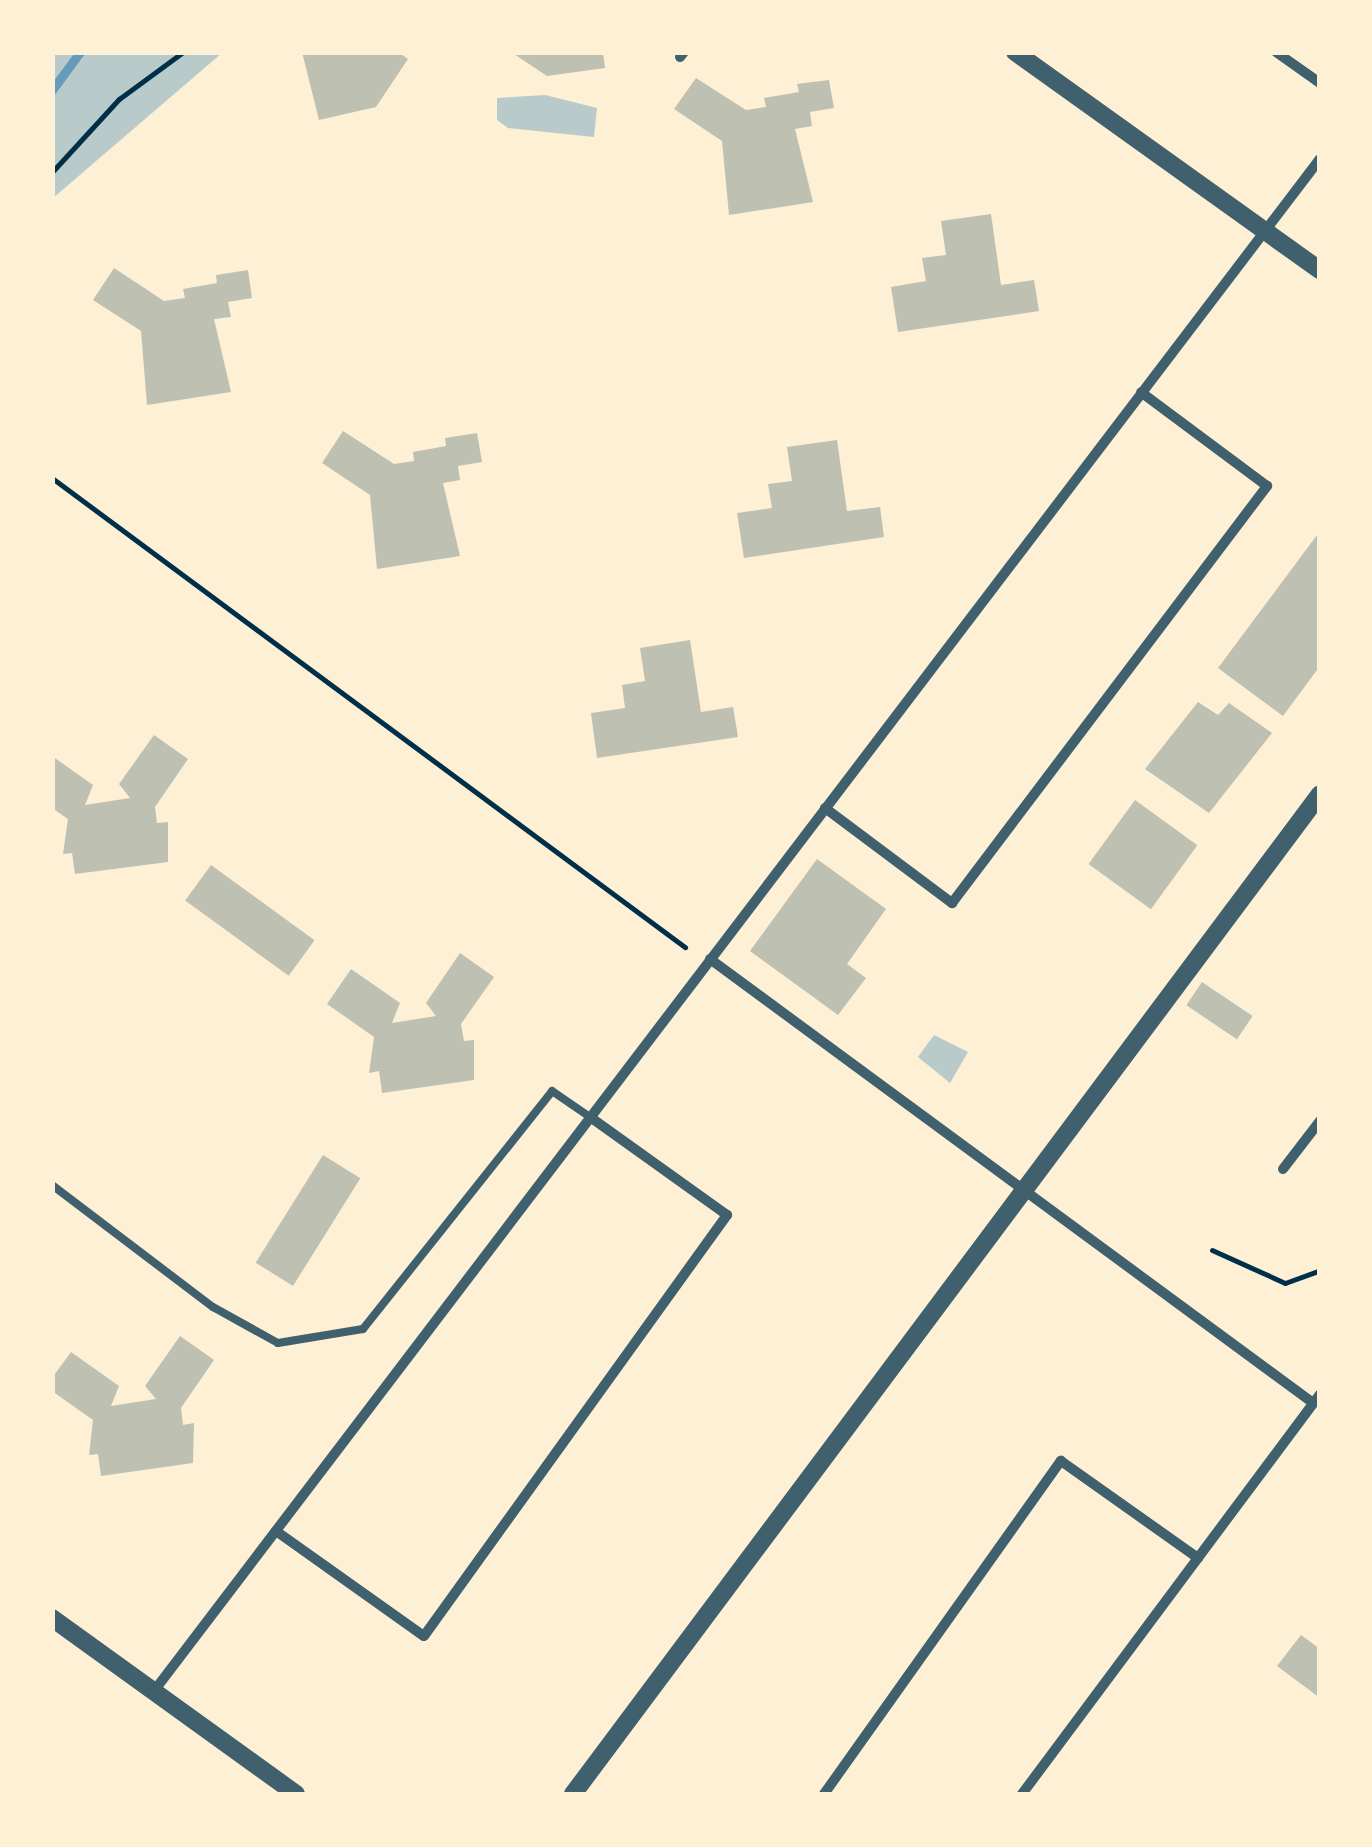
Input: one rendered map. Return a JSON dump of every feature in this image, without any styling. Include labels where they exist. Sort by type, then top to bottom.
[{"type":"street","points":[[1015,52],[1320,270]]},
{"type":"street","points":[[1276,52],[1320,83]]},
{"type":"street","points":[[154,1691],[1320,159]]},
{"type":"street","points":[[825,808],[952,903],[964,888],[1267,486],[1141,392]]},
{"type":"street","points":[[573,1794],[1320,794]]},
{"type":"street","points":[[710,959],[1316,1399],[1022,1794]]},
{"type":"street","points":[[276,1531],[424,1636],[727,1214],[590,1117]]},
{"type":"street","points":[[1284,1169],[1320,1121]]},
{"type":"street","points":[[824,1794],[1061,1461],[1198,1558]]},
{"type":"street","points":[[52,1618],[296,1794]]},
{"type":"lane","points":[[52,1186],[213,1307],[278,1343],[364,1329],[552,1090],[590,1117]]},
{"type":"path","points":[[52,172],[119,100],[183,52]]},
{"type":"path","points":[[52,478],[685,947]]},
{"type":"path","points":[[1212,1250],[1286,1283],[1320,1270]]},
{"type":"shaded area","points":[[53,53],[222,53],[53,198]]},
{"type":"shaded area","points":[[545,95],[597,108],[594,137],[508,128],[497,120],[497,98]]},
{"type":"shaded area","points":[[934,1035],[968,1052],[950,1083],[918,1057]]},
{"type":"building","points":[[302,52],[398,52],[408,59],[376,107],[319,120]]},
{"type":"building","points":[[511,52],[603,52],[605,68],[547,76]]},
{"type":"building","points":[[696,78],[746,110],[766,107],[764,98],[799,92],[797,84],[829,80],[834,108],[810,112],[812,126],[795,129],[813,202],[729,215],[722,141],[674,109]]},
{"type":"building","points":[[991,214],[1001,285],[1034,280],[1039,311],[898,332],[891,287],[926,281],[922,258],[946,255],[941,221]]},
{"type":"building","points":[[114,268],[164,301],[185,298],[183,289],[217,283],[216,275],[248,270],[252,298],[228,302],[231,317],[214,319],[231,392],[147,405],[141,331],[93,300]]},
{"type":"building","points":[[343,431],[394,464],[414,461],[413,452],[446,446],[445,438],[477,433],[482,462],[458,466],[460,480],[443,483],[460,556],[377,569],[370,495],[322,463]]},
{"type":"building","points":[[837,440],[847,511],[880,507],[884,537],[744,558],[737,513],[772,508],[768,484],[792,481],[787,447]]},
{"type":"building","points":[[1320,531],[1320,666],[1283,716],[1218,668]]},
{"type":"building","points":[[690,640],[701,712],[733,707],[738,737],[597,758],[591,713],[625,708],[622,685],[645,681],[640,648]]},
{"type":"building","points":[[1198,702],[1218,715],[1229,703],[1272,733],[1209,813],[1145,769]]},
{"type":"building","points":[[154,735],[188,759],[155,807],[157,823],[168,822],[168,862],[75,874],[72,853],[63,854],[68,819],[52,808],[52,756],[93,785],[85,805],[130,798],[119,784]]},
{"type":"building","points":[[1135,800],[1197,845],[1151,909],[1089,864]]},
{"type":"building","points":[[817,859],[886,909],[847,964],[866,978],[838,1015],[750,951]]},
{"type":"building","points":[[211,865],[315,940],[289,976],[185,901]]},
{"type":"building","points":[[460,953],[494,977],[461,1024],[464,1041],[474,1040],[474,1080],[382,1093],[379,1071],[369,1073],[374,1037],[327,1004],[351,969],[400,1003],[392,1023],[436,1016],[426,1003]]},
{"type":"building","points":[[1202,982],[1253,1016],[1237,1039],[1186,1005]]},
{"type":"building","points":[[323,1155],[360,1178],[293,1286],[256,1263]]},
{"type":"building","points":[[180,1336],[214,1360],[181,1408],[183,1425],[194,1423],[193,1463],[101,1476],[98,1454],[89,1455],[93,1420],[52,1391],[52,1378],[71,1352],[119,1386],[111,1406],[156,1399],[145,1386]]},
{"type":"building","points":[[1301,1635],[1320,1649],[1320,1698],[1277,1666]]},
{"type":"waterway","points":[[52,90],[80,52]]}]
